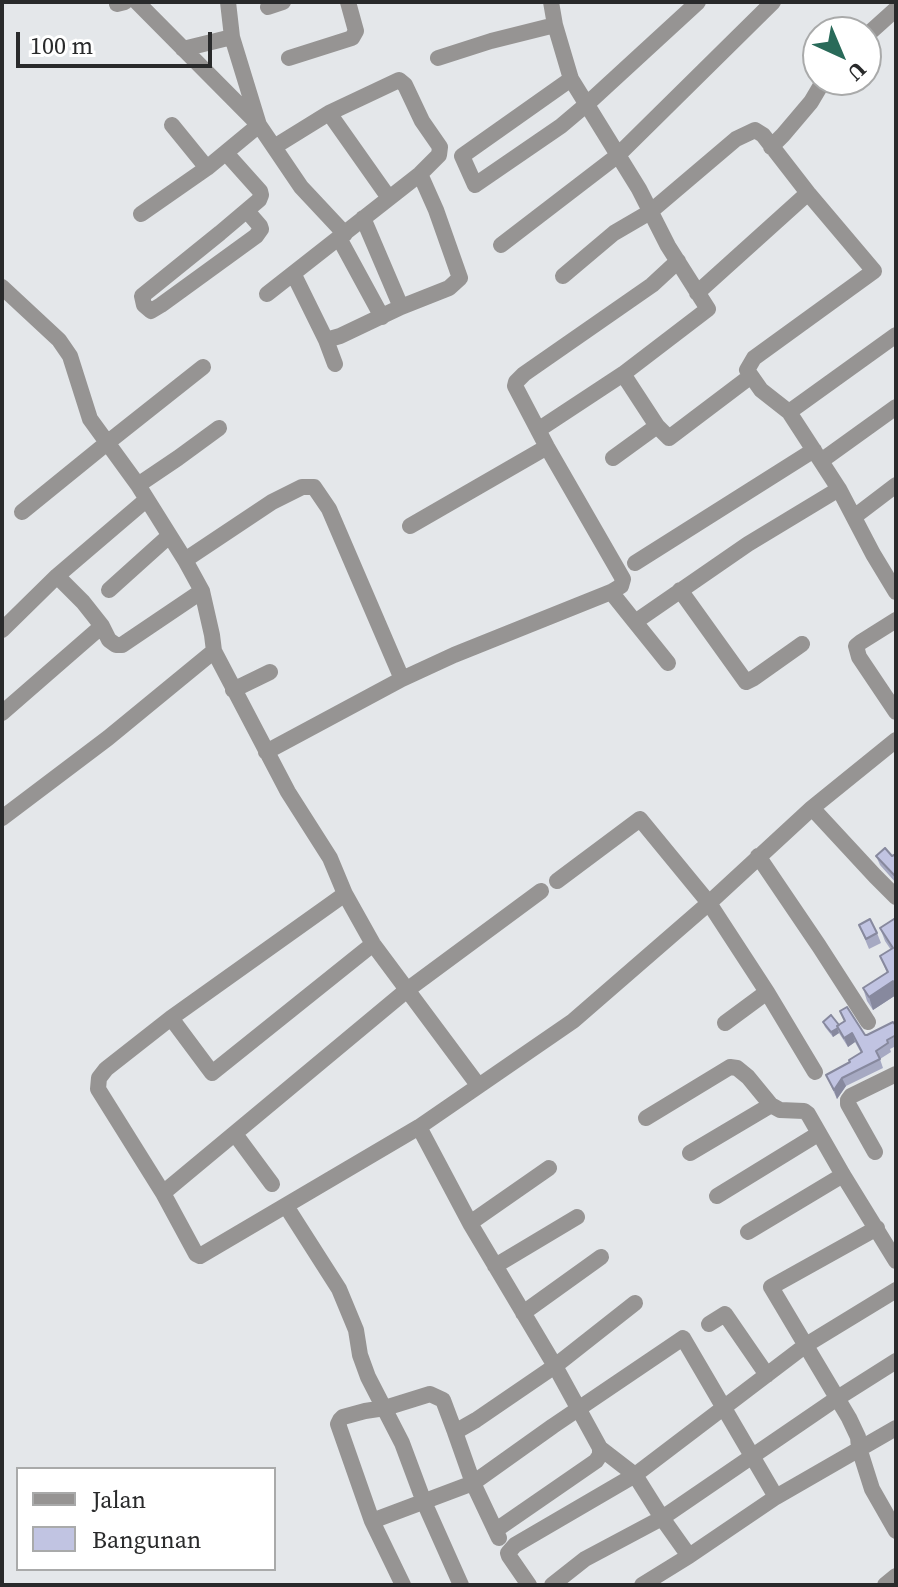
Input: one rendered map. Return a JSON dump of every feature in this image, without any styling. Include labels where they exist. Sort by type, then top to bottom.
[{"type":"street","points":[[137,2],[259,125],[301,187],[342,236],[382,317]]},
{"type":"street","points":[[228,2],[232,37],[259,125]]},
{"type":"street","points":[[289,58],[352,38],[356,31],[348,2]]},
{"type":"street","points":[[538,430],[623,374],[708,309],[571,79],[551,2]]},
{"type":"street","points":[[571,79],[462,156],[475,185],[549,135],[587,104],[698,2]]},
{"type":"street","points":[[501,245],[617,156],[773,2]]},
{"type":"street","points":[[438,58],[555,25]]},
{"type":"street","points":[[183,49],[232,37]]},
{"type":"street","points":[[267,294],[420,174],[439,155],[440,147],[399,80],[329,113],[274,147]]},
{"type":"street","points":[[771,147],[815,96]]},
{"type":"street","points":[[329,113],[389,198]]},
{"type":"street","points":[[172,125],[207,168]]},
{"type":"street","points":[[141,214],[207,168],[259,125]]},
{"type":"street","points":[[563,276],[614,233],[650,212],[736,139],[755,130],[763,135],[874,271],[754,358],[747,370],[761,390],[789,412],[839,489],[896,592]]},
{"type":"street","points":[[226,153],[260,191],[259,200],[142,296],[144,305],[151,311],[161,305],[256,236],[260,226],[247,211]]},
{"type":"street","points":[[326,340],[449,288],[460,278],[420,174]]},
{"type":"street","points":[[697,293],[808,193]]},
{"type":"street","points":[[363,218],[401,307]]},
{"type":"street","points":[[266,752],[402,679],[621,586],[623,579],[515,386],[518,378],[652,285],[678,261]]},
{"type":"street","points":[[294,275],[335,364]]},
{"type":"street","points":[[2,287],[59,340],[70,356],[90,419],[142,493],[202,591],[214,651],[288,792],[330,858],[345,894],[373,944],[478,1085]]},
{"type":"street","points":[[789,412],[896,335]]},
{"type":"street","points":[[22,512],[203,367]]},
{"type":"street","points":[[623,374],[657,426],[669,438],[751,376]]},
{"type":"street","points":[[635,563],[896,407]]},
{"type":"street","points":[[613,458],[657,426]]},
{"type":"street","points":[[2,630],[178,458],[219,428]]},
{"type":"street","points":[[410,526],[547,447]]},
{"type":"street","points":[[854,517],[896,485]]},
{"type":"street","points":[[185,560],[272,502],[302,487],[314,487],[329,509],[402,679]]},
{"type":"street","points":[[635,622],[748,544],[839,489]]},
{"type":"street","points":[[109,590],[169,536]]},
{"type":"street","points":[[57,576],[83,602],[109,640],[116,645],[122,645],[202,591]]},
{"type":"street","points":[[680,590],[746,682],[802,644]]},
{"type":"street","points":[[611,592],[668,663]]},
{"type":"street","points":[[896,620],[856,646],[859,657],[896,712]]},
{"type":"street","points":[[2,713],[102,626]]},
{"type":"street","points":[[2,818],[108,738],[214,651]]},
{"type":"street","points":[[233,690],[270,672]]},
{"type":"street","points":[[345,894],[171,1018],[106,1069],[99,1078],[98,1089],[200,1256],[419,1127],[573,1021],[812,808],[896,740]]},
{"type":"street","points":[[812,808],[896,897]]},
{"type":"street","points":[[557,881],[640,819],[709,903],[815,1072]]},
{"type":"street","points":[[758,856],[868,1022]]},
{"type":"street","points":[[163,1193],[407,990],[541,891]]},
{"type":"street","points":[[171,1018],[212,1073],[373,944]]},
{"type":"street","points":[[725,1023],[767,992]]},
{"type":"street","points":[[646,1118],[730,1067],[742,1071],[771,1105],[787,1112],[804,1111],[808,1114],[896,1261]]},
{"type":"street","points":[[875,1152],[848,1100],[896,1074]]},
{"type":"street","points":[[690,1153],[771,1105]]},
{"type":"street","points":[[419,1127],[470,1223],[600,1448],[635,1475],[689,1556]]},
{"type":"street","points":[[235,1134],[272,1184]]},
{"type":"street","points":[[717,1196],[818,1134]]},
{"type":"street","points":[[470,1223],[549,1168]]},
{"type":"street","points":[[748,1232],[843,1175]]},
{"type":"street","points":[[286,1206],[339,1289],[356,1330],[368,1377],[402,1443],[461,1585]]},
{"type":"street","points":[[495,1266],[577,1217]]},
{"type":"street","points":[[877,1228],[771,1287],[849,1418],[858,1437],[872,1489],[896,1531]]},
{"type":"street","points":[[523,1313],[601,1257]]},
{"type":"street","points":[[529,1585],[509,1556],[512,1548],[635,1475],[806,1345],[896,1290]]},
{"type":"street","points":[[455,1432],[555,1366],[635,1303]]},
{"type":"street","points":[[709,1324],[725,1314],[767,1375]]},
{"type":"street","points":[[372,1521],[473,1483],[683,1338],[776,1497]]},
{"type":"street","points":[[552,1585],[585,1559],[662,1518],[896,1361]]},
{"type":"street","points":[[403,1585],[372,1521],[338,1424],[343,1417],[430,1394],[443,1400],[473,1483],[496,1530],[516,1585]]},
{"type":"street","points":[[642,1585],[776,1497],[859,1448],[895,1432]]},
{"type":"street","points":[[496,1530],[596,1461],[600,1448]]},
{"type":"street","points":[[885,1585],[896,1576]]},
{"type":"building","points":[[885,848],[892,856],[896,854],[896,877],[876,856]]},
{"type":"building","points":[[870,919],[877,933],[866,939],[859,925]]},
{"type":"building","points":[[894,919],[896,985],[893,981],[869,997],[863,988],[888,972],[880,956],[893,948],[880,928]]},
{"type":"building","points":[[847,1007],[865,1035],[893,1022],[896,1035],[876,1051],[880,1059],[842,1078],[834,1090],[826,1075],[862,1052],[852,1033],[844,1038],[837,1026],[845,1021],[840,1011]]},
{"type":"building","points":[[831,1015],[839,1025],[831,1032],[823,1022]]}]
